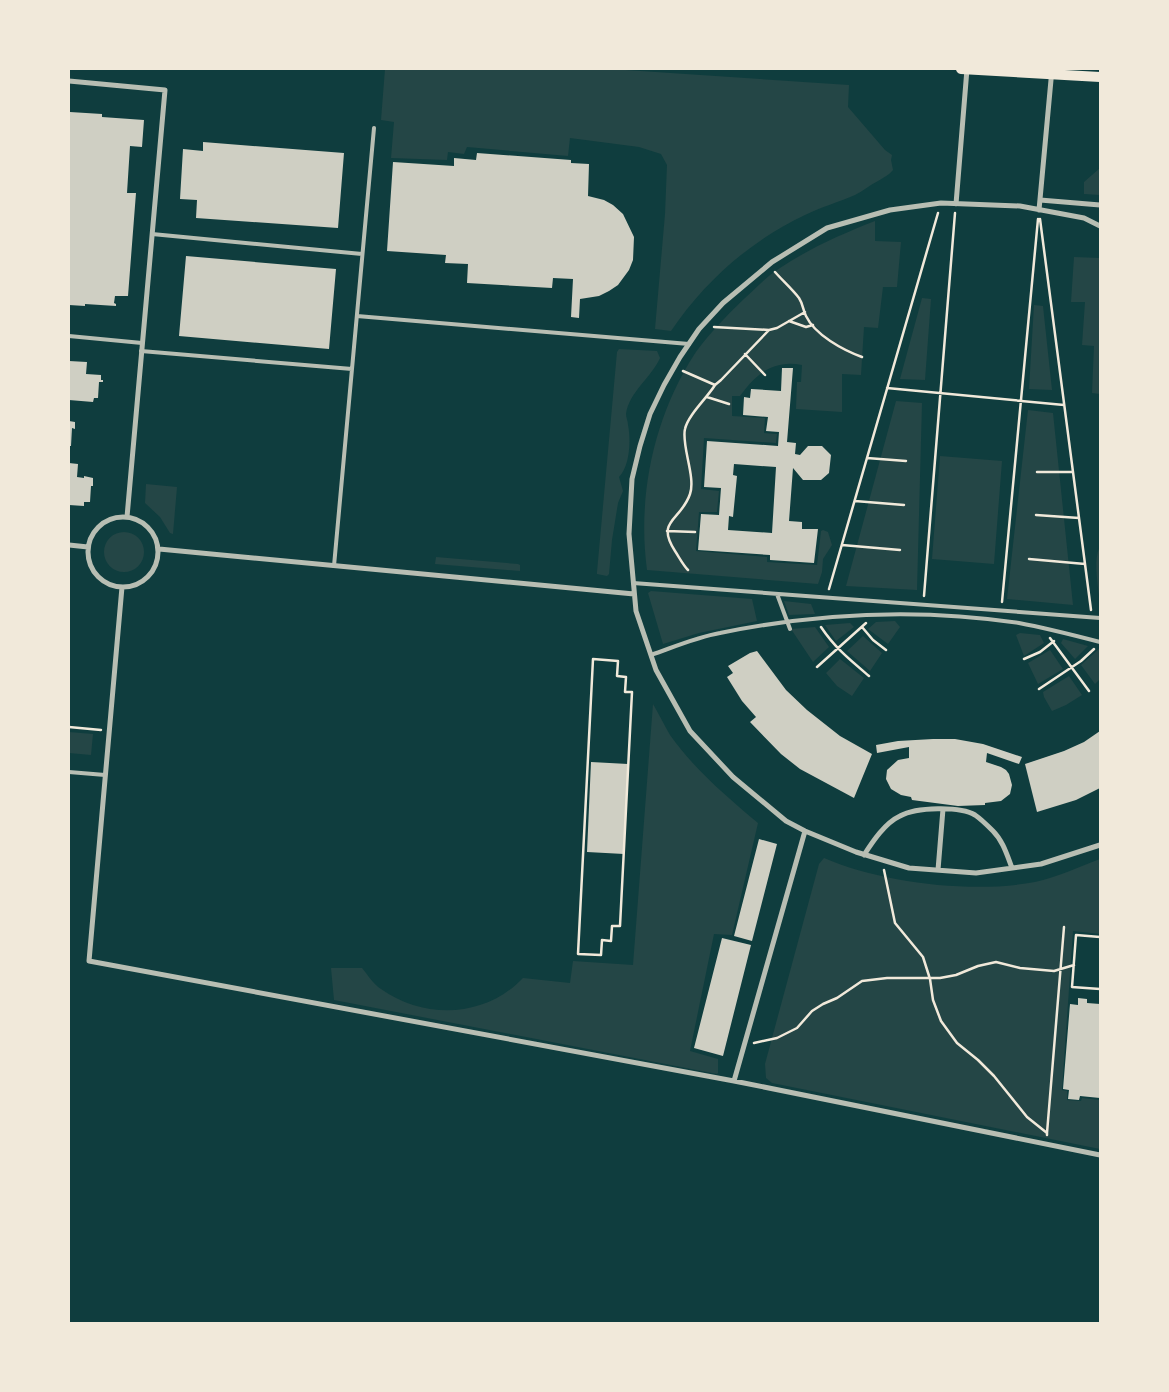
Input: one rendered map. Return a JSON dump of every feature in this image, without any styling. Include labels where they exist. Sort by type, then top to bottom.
[{"type":"main road","points":[[961,69],[1052,71],[1100,77]]},
{"type":"street","points":[[956,204],[967,69]]},
{"type":"street","points":[[1039,210],[1052,71]]},
{"type":"street","points":[[69,81],[165,90],[127,517]]},
{"type":"street","points":[[1040,200],[1100,205]]},
{"type":"street","points":[[1100,226],[1084,218],[1020,206],[941,203],[890,210],[827,228],[768,265],[723,303],[701,327],[674,366],[650,414],[640,446],[632,479],[629,534],[636,611],[656,670],[690,731],[733,777],[786,821],[805,831],[864,855],[909,868],[976,873],[1041,864],[1100,844]]},
{"type":"street","points":[[117,517],[127,517],[132,517],[145,524],[154,535],[158,549],[157,564],[149,576],[137,584],[122,587],[110,585],[92,570],[88,559],[88,546],[93,533],[103,522],[117,517]]},
{"type":"street","points":[[69,545],[88,546]]},
{"type":"street","points":[[158,549],[634,594]]},
{"type":"street","points":[[122,587],[89,961],[734,1081],[1100,1155]]},
{"type":"street","points":[[864,855],[874,840],[899,816],[916,810],[943,809],[974,814],[1001,841],[1012,868]]},
{"type":"street","points":[[938,870],[943,809]]},
{"type":"street","points":[[734,1081],[805,831]]},
{"type":"lane","points":[[334,566],[374,128]]},
{"type":"lane","points":[[152,234],[362,254]]},
{"type":"lane","points":[[357,316],[688,344]]},
{"type":"lane","points":[[69,336],[142,343]]},
{"type":"lane","points":[[141,351],[352,369]]},
{"type":"lane","points":[[633,583],[1100,618]]},
{"type":"lane","points":[[777,594],[790,629]]},
{"type":"lane","points":[[651,655],[719,633],[787,622],[877,614],[980,618],[1043,628],[1100,642]]},
{"type":"lane","points":[[69,772],[106,775]]},
{"type":"path","points":[[827,598],[941,203]]},
{"type":"path","points":[[923,605],[956,204]]},
{"type":"path","points":[[1001,611],[1039,210]]},
{"type":"path","points":[[1039,210],[1092,617]]},
{"type":"path","points":[[768,265],[798,298],[804,306],[806,316],[813,325],[835,344],[862,357]]},
{"type":"path","points":[[701,327],[769,330],[789,322],[805,312]]},
{"type":"path","points":[[789,322],[806,327],[813,325]]},
{"type":"path","points":[[688,570],[666,536],[667,528],[690,494],[684,431],[687,422],[708,397],[715,384],[769,330]]},
{"type":"path","points":[[745,354],[765,375]]},
{"type":"path","points":[[674,366],[715,384]]},
{"type":"path","points":[[887,388],[1064,405]]},
{"type":"path","points":[[708,397],[729,404]]},
{"type":"path","points":[[867,458],[906,461]]},
{"type":"path","points":[[1037,472],[1073,472]]},
{"type":"path","points":[[855,500],[904,505]]},
{"type":"path","points":[[1036,515],[1079,518]]},
{"type":"path","points":[[667,531],[695,532]]},
{"type":"path","points":[[842,545],[900,550]]},
{"type":"path","points":[[1029,559],[1085,564]]},
{"type":"path","points":[[817,668],[877,614]]},
{"type":"path","points":[[860,615],[862,627],[873,640],[886,650]]},
{"type":"path","points":[[818,619],[838,649],[869,676]]},
{"type":"path","points":[[1043,628],[1089,691]]},
{"type":"path","points":[[1024,659],[1040,652],[1062,633]]},
{"type":"path","points":[[1039,689],[1072,668],[1094,649]]},
{"type":"path","points":[[593,659],[618,661],[617,676],[626,677],[625,692],[632,692],[620,926],[612,926],[611,941],[602,940],[601,956],[580,954],[578,954],[593,659]]},
{"type":"path","points":[[69,727],[110,731]]},
{"type":"path","points":[[884,870],[895,923],[923,957],[930,979],[933,1000],[941,1022],[957,1043],[994,1076],[1027,1117],[1047,1133]]},
{"type":"path","points":[[1048,1144],[1047,1133],[1064,927]]},
{"type":"path","points":[[1100,937],[1076,935],[1072,987],[1100,989]]},
{"type":"path","points":[[744,1046],[777,1038],[798,1028],[812,1011],[837,998],[862,981],[887,978],[930,979],[956,975],[978,966],[996,962],[1020,968],[1054,971],[1074,965]]},
{"type":"shaded area","points":[[385,69],[611,69],[849,85],[848,107],[885,150],[892,155],[893,170],[855,195],[811,212],[766,237],[747,250],[714,279],[671,331],[655,329],[665,214],[667,165],[661,154],[639,147],[570,138],[568,156],[467,147],[464,154],[448,152],[447,160],[391,158],[394,122],[381,120]]},
{"type":"shaded area","points":[[1100,168],[1100,195],[1084,194],[1084,182]]},
{"type":"shaded area","points":[[875,221],[875,241],[901,242],[897,287],[883,287],[878,328],[864,327],[861,375],[842,374],[842,412],[796,409],[797,382],[801,382],[802,365],[782,364],[759,375],[740,396],[732,396],[732,416],[765,418],[764,433],[777,434],[776,443],[704,438],[701,489],[719,491],[717,512],[699,512],[696,551],[767,557],[767,562],[817,565],[821,531],[823,530],[828,532],[832,545],[823,559],[822,572],[818,584],[647,570],[644,514],[652,458],[668,404],[694,355],[725,317],[775,271],[838,236]]},
{"type":"shaded area","points":[[1074,257],[1100,258],[1100,394],[1092,393],[1094,346],[1082,345],[1085,302],[1071,302]]},
{"type":"shaded area","points":[[922,298],[931,299],[925,380],[900,379]]},
{"type":"shaded area","points":[[1034,305],[1043,306],[1052,390],[1029,389]]},
{"type":"shaded area","points":[[619,349],[657,351],[660,358],[631,399],[626,414],[629,431],[629,452],[623,472],[619,477],[623,491],[618,503],[609,574],[607,576],[597,574],[597,572],[617,352]]},
{"type":"shaded area","points":[[896,401],[922,403],[917,590],[846,586]]},
{"type":"shaded area","points":[[1028,410],[1053,413],[1073,605],[1007,599]]},
{"type":"shaded area","points":[[940,456],[1002,461],[994,564],[932,559]]},
{"type":"shaded area","points":[[146,484],[177,487],[173,534],[170,533],[160,517],[145,503]]},
{"type":"shaded area","points":[[128,532],[135,535],[141,541],[144,552],[143,560],[135,569],[128,572],[120,572],[113,569],[105,560],[104,548],[107,541],[116,533]]},
{"type":"shaded area","points":[[1100,547],[1100,602],[1096,566]]},
{"type":"shaded area","points":[[436,557],[518,564],[520,565],[520,571],[435,564]]},
{"type":"shaded area","points":[[651,591],[752,599],[757,621],[699,633],[663,644],[648,593]]},
{"type":"shaded area","points":[[784,601],[811,604],[815,614],[789,615]]},
{"type":"shaded area","points":[[895,621],[900,627],[888,644],[868,629],[876,622]]},
{"type":"shaded area","points":[[850,623],[854,627],[836,641],[825,625]]},
{"type":"shaded area","points":[[815,627],[829,647],[813,662],[791,629]]},
{"type":"shaded area","points":[[1020,633],[1040,635],[1044,643],[1024,656],[1016,635]]},
{"type":"shaded area","points":[[863,636],[882,653],[870,671],[847,651]]},
{"type":"shaded area","points":[[1063,639],[1088,646],[1075,659],[1061,643]]},
{"type":"shaded area","points":[[1100,648],[1100,679],[1095,684],[1081,665]]},
{"type":"shaded area","points":[[1050,650],[1063,669],[1038,684],[1028,663]]},
{"type":"shaded area","points":[[840,659],[864,678],[852,696],[837,686],[826,673]]},
{"type":"shaded area","points":[[1069,676],[1082,695],[1052,711],[1043,692]]},
{"type":"shaded area","points":[[653,704],[670,735],[700,771],[758,823],[732,935],[714,934],[690,1051],[718,1059],[717,1074],[334,1000],[331,968],[362,968],[378,987],[398,999],[416,1006],[435,1010],[454,1010],[473,1007],[491,1001],[508,991],[523,978],[570,983],[573,961],[633,965]]},
{"type":"shaded area","points":[[69,732],[93,734],[91,755],[69,753]]},
{"type":"shaded area","points":[[824,858],[847,867],[900,880],[928,884],[984,887],[1035,882],[1060,875],[1100,859],[1100,934],[1073,931],[1062,1090],[1067,1091],[1067,1100],[1081,1101],[1082,1098],[1100,1100],[1100,1149],[772,1083],[766,1078],[765,1064],[819,864]]},
{"type":"building","points":[[70,112],[102,114],[102,117],[144,120],[142,147],[130,146],[127,193],[136,193],[128,296],[115,296],[114,303],[116,306],[69,305]]},
{"type":"building","points":[[203,142],[344,153],[338,228],[196,218],[197,200],[180,199],[183,149],[203,151]]},
{"type":"building","points":[[477,153],[571,160],[571,163],[589,164],[588,196],[604,200],[623,214],[634,237],[633,260],[629,270],[618,285],[609,291],[599,296],[580,299],[579,318],[571,317],[573,279],[553,278],[552,288],[467,283],[468,264],[445,263],[446,255],[387,251],[393,162],[454,166],[454,158],[476,160]]},
{"type":"building","points":[[186,256],[336,269],[329,349],[179,336]]},
{"type":"building","points":[[69,361],[87,362],[86,374],[101,375],[103,382],[99,382],[98,398],[94,398],[93,402],[69,400]]},
{"type":"building","points":[[782,368],[793,368],[787,442],[796,443],[795,454],[800,455],[808,446],[822,446],[831,455],[829,473],[821,480],[803,480],[793,468],[789,521],[802,522],[802,529],[818,529],[814,563],[770,560],[770,555],[698,550],[701,514],[719,515],[721,488],[704,487],[707,441],[778,446],[779,432],[766,431],[768,417],[743,415],[744,397],[750,398],[751,389],[781,391]],"holes":[[[734,464],[776,467],[772,533],[728,530],[729,516],[733,517],[737,476],[733,475]]]},
{"type":"building","points":[[69,421],[75,422],[75,429],[72,428],[71,446],[69,446]]},
{"type":"building","points":[[69,463],[78,464],[77,477],[93,478],[90,502],[84,502],[84,506],[69,505]]},
{"type":"building","points":[[757,651],[786,690],[807,710],[840,736],[872,754],[854,798],[800,769],[781,754],[750,722],[756,717],[742,701],[727,677],[733,673],[728,666]]},
{"type":"building","points":[[1100,731],[1100,788],[1076,800],[1037,812],[1025,764],[1064,751],[1084,742]]},
{"type":"building","points":[[955,739],[983,744],[1022,757],[1019,764],[987,753],[986,762],[1001,767],[1009,774],[1012,785],[1010,794],[1001,801],[985,803],[985,805],[958,806],[912,800],[911,797],[901,795],[891,789],[886,779],[887,770],[898,760],[909,758],[909,747],[877,753],[876,745],[898,741]]},
{"type":"building","points":[[591,762],[628,764],[624,854],[587,852]]},
{"type":"building","points":[[759,839],[777,844],[752,941],[734,936]]},
{"type":"building","points":[[722,938],[751,945],[723,1056],[694,1048]]},
{"type":"building","points":[[1078,998],[1087,999],[1087,1003],[1100,1004],[1100,1098],[1080,1096],[1079,1100],[1068,1099],[1069,1090],[1063,1089],[1070,1004],[1078,1005]]}]
